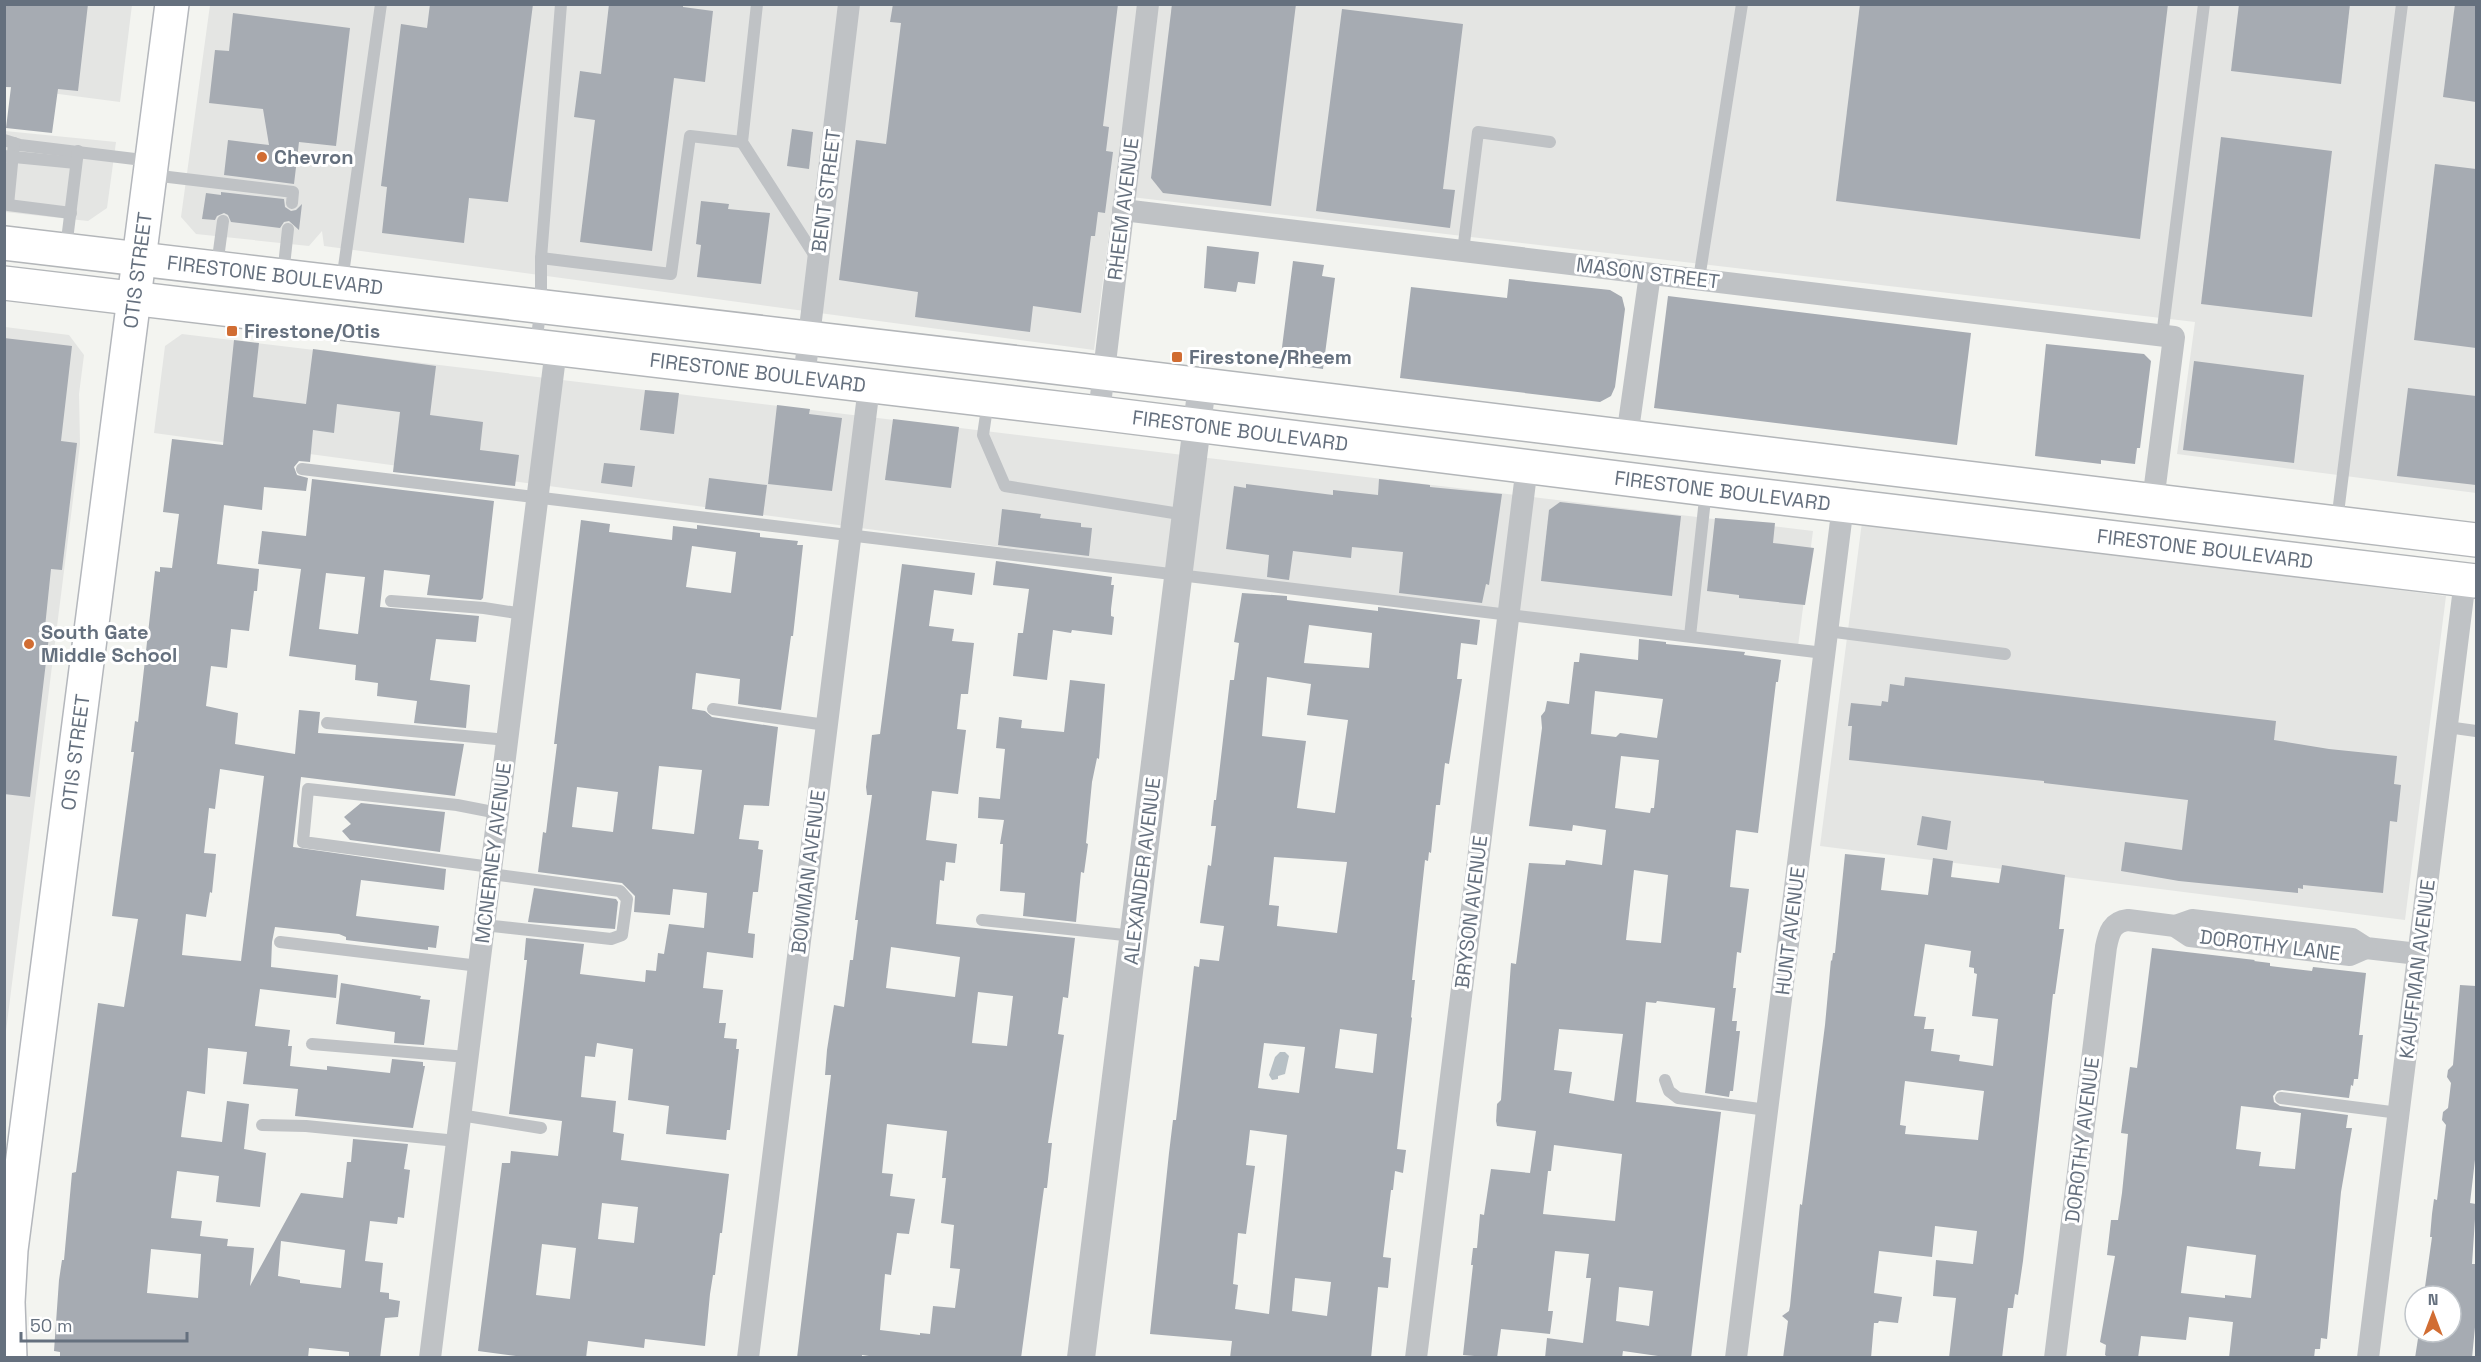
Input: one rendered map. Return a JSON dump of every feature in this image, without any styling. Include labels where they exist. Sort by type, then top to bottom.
[{"type":"main road","name":"OTIS STREET","points":[[10,1358],[8,1302],[10,1250],[172,4]]},
{"type":"main road","name":"FIRESTONE BOULEVARD","points":[[4,243],[1103,373],[2476,540]]},
{"type":"main road","name":"FIRESTONE BOULEVARD","points":[[4,283],[1099,413],[1706,489],[2471,580]]},
{"type":"street","name":"BENT STREET","points":[[804,378],[849,4]]},
{"type":"street","name":"RHEEM AVENUE","points":[[1099,413],[1148,4]]},
{"type":"street","name":"MASON STREET","points":[[1123,210],[2168,336]]},
{"type":"street","points":[[1627,438],[1650,274]]},
{"type":"street","points":[[2153,501],[2168,336]]},
{"type":"street","name":"MCNERNEY AVENUE","points":[[430,1358],[537,497],[546,348]]},
{"type":"street","name":"ALEXANDER AVENUE","points":[[1082,1358],[1202,385]]},
{"type":"street","name":"BOWMAN AVENUE","points":[[748,1358],[868,387]]},
{"type":"street","name":"BRYSON AVENUE","points":[[1416,1358],[1527,466]]},
{"type":"street","name":"HUNT AVENUE","points":[[1736,1358],[1843,505]]},
{"type":"street","name":"KAUFFMAN AVENUE","points":[[2368,1358],[2447,727],[2471,580]]},
{"type":"street","name":"DOROTHY LANE","points":[[2114,924],[2128,920],[2175,926],[2192,920],[2352,939],[2366,948],[2418,954]]},
{"type":"street","name":"DOROTHY AVENUE","points":[[2055,1358],[2106,947],[2114,924]]},
{"type":"lane","points":[[342,282],[381,4]]},
{"type":"lane","points":[[546,348],[541,306],[541,258],[561,4]]},
{"type":"lane","points":[[757,4],[741,142],[817,260]]},
{"type":"lane","points":[[1699,279],[1742,4]]},
{"type":"lane","points":[[2168,336],[2204,4]]},
{"type":"lane","points":[[2337,524],[2402,4]]},
{"type":"lane","points":[[1463,251],[1478,132],[1550,142]]},
{"type":"lane","points":[[541,258],[671,274],[690,136],[741,142]]},
{"type":"lane","points":[[70,213],[8,205],[9,142],[77,157],[152,168],[227,190],[293,192],[291,203]]},
{"type":"lane","points":[[9,156],[77,157]]},
{"type":"lane","points":[[66,250],[77,157]]},
{"type":"lane","points":[[216,268],[223,221]]},
{"type":"lane","points":[[283,275],[288,229]]},
{"type":"lane","points":[[988,400],[984,435],[1005,486],[1186,515]]},
{"type":"lane","points":[[302,469],[1690,636],[2005,654]]},
{"type":"lane","points":[[1690,636],[1706,489]]},
{"type":"lane","points":[[391,601],[484,608],[523,614]]},
{"type":"lane","points":[[713,709],[826,725]]},
{"type":"lane","points":[[327,723],[507,740]]},
{"type":"lane","points":[[2447,727],[2476,731]]},
{"type":"lane","points":[[484,925],[611,939],[622,935],[627,899],[620,891],[303,842],[308,789],[457,805],[498,813]]},
{"type":"lane","points":[[982,920],[1134,936]]},
{"type":"lane","points":[[280,942],[479,966]]},
{"type":"lane","points":[[312,1044],[467,1057]]},
{"type":"lane","points":[[1665,1080],[1669,1091],[1678,1098],[1767,1110]]},
{"type":"lane","points":[[2281,1098],[2399,1113]]},
{"type":"lane","points":[[460,1115],[541,1128]]},
{"type":"lane","points":[[262,1125],[306,1126],[457,1141]]},
{"type":"shaded area","points":[[4,5],[132,5],[120,102],[5,87]]},
{"type":"shaded area","points":[[210,5],[2476,5],[2476,493],[2177,454],[2195,322],[1114,195],[1094,350],[324,246],[322,231],[309,246],[196,234],[181,217]]},
{"type":"shaded area","points":[[5,131],[116,142],[107,208],[88,221],[5,212]]},
{"type":"shaded area","name":"South Gate Middle School","points":[[5,327],[69,335],[84,355],[79,394],[80,444],[5,1039]]},
{"type":"shaded area","points":[[182,334],[1813,531],[1797,654],[154,433],[165,346]]},
{"type":"shaded area","points":[[1862,522],[2446,596],[2405,920],[1820,846]]},
{"type":"shaded area","points":[[1280,1052],[1285,1052],[1289,1056],[1285,1074],[1272,1080],[1269,1075],[1275,1057]]},
{"type":"building","points":[[4,4],[88,4],[78,91],[58,89],[52,133],[6,128],[11,87],[4,87]]},
{"type":"building","points":[[430,4],[533,4],[508,202],[469,198],[464,243],[382,233],[387,187],[381,186],[401,24],[427,28]]},
{"type":"building","points":[[609,4],[683,4],[683,7],[713,11],[705,82],[674,78],[652,251],[580,242],[595,120],[574,117],[580,71],[601,74]]},
{"type":"building","points":[[893,4],[1118,4],[1103,126],[1109,127],[1106,151],[1113,152],[1105,213],[1098,212],[1095,236],[1091,236],[1081,313],[1033,306],[1030,332],[915,317],[918,292],[839,280],[856,140],[886,144],[901,23],[890,22]]},
{"type":"building","points":[[1172,4],[1296,4],[1271,206],[1163,193],[1151,178]]},
{"type":"building","points":[[1860,4],[2168,4],[2140,239],[1836,201]]},
{"type":"building","points":[[2239,4],[2350,4],[2341,84],[2231,71]]},
{"type":"building","points":[[2455,4],[2476,4],[2476,102],[2443,97]]},
{"type":"building","points":[[1342,9],[1463,24],[1443,189],[1455,190],[1450,228],[1316,211]]},
{"type":"building","points":[[233,13],[350,28],[336,146],[299,142],[294,184],[224,175],[228,140],[269,145],[263,109],[209,103],[215,50],[229,51]]},
{"type":"building","points":[[792,129],[813,132],[809,169],[787,166]]},
{"type":"building","points":[[2221,137],[2332,151],[2312,317],[2201,304]]},
{"type":"building","points":[[2435,164],[2476,169],[2476,348],[2414,340]]},
{"type":"building","points":[[221,192],[284,199],[285,207],[291,211],[296,210],[302,204],[299,230],[289,221],[284,222],[280,228],[231,222],[228,215],[224,213],[217,216],[215,220],[202,219],[206,193],[221,195]]},
{"type":"building","points":[[701,201],[729,204],[728,209],[770,213],[761,284],[697,277],[701,245],[696,244]]},
{"type":"building","points":[[1207,246],[1259,252],[1255,284],[1238,282],[1236,292],[1204,288]]},
{"type":"building","points":[[1293,261],[1324,265],[1322,276],[1335,278],[1323,369],[1280,363]]},
{"type":"building","points":[[1509,279],[1610,290],[1622,297],[1625,309],[1615,387],[1611,396],[1600,402],[1400,378],[1411,287],[1507,298]]},
{"type":"building","points":[[1668,296],[1971,333],[1957,445],[1654,408]]},
{"type":"building","name":"South Gate Middle School","points":[[4,338],[72,346],[61,441],[77,443],[62,570],[51,569],[45,627],[50,628],[30,797],[4,794]]},
{"type":"building","points":[[234,340],[259,343],[253,397],[306,404],[313,349],[436,366],[430,415],[483,422],[480,450],[519,455],[515,486],[393,472],[400,412],[337,404],[334,433],[313,430],[310,462],[299,461],[294,467],[297,475],[308,478],[306,491],[264,487],[262,510],[224,505],[217,564],[259,569],[249,631],[231,629],[227,668],[211,666],[206,706],[238,713],[235,744],[295,754],[299,710],[320,712],[318,733],[464,744],[455,796],[301,777],[293,847],[446,869],[444,890],[361,880],[356,916],[439,926],[436,948],[428,947],[428,950],[346,940],[346,937],[339,934],[275,927],[271,967],[338,975],[336,998],[260,989],[255,1026],[290,1030],[288,1046],[292,1046],[290,1066],[327,1070],[327,1066],[390,1073],[392,1059],[423,1062],[425,1066],[413,1128],[295,1116],[298,1089],[243,1084],[247,1052],[208,1048],[205,1094],[187,1091],[181,1137],[222,1142],[227,1101],[249,1104],[244,1149],[266,1153],[260,1207],[216,1202],[219,1176],[177,1171],[171,1218],[202,1221],[200,1236],[228,1239],[227,1246],[254,1248],[250,1286],[301,1193],[343,1198],[347,1162],[351,1162],[353,1139],[408,1144],[404,1169],[410,1170],[404,1218],[398,1217],[397,1224],[370,1221],[365,1261],[383,1263],[380,1292],[389,1293],[389,1299],[400,1301],[398,1317],[385,1318],[380,1358],[349,1358],[349,1352],[309,1348],[308,1358],[60,1358],[60,1352],[54,1351],[59,1280],[62,1260],[64,1260],[72,1173],[76,1172],[98,1003],[124,1007],[138,919],[112,916],[134,752],[131,752],[135,721],[138,722],[155,571],[160,572],[160,567],[172,568],[179,514],[163,512],[172,439],[223,445]],"holes":[[[220,769],[264,776],[241,961],[182,955],[186,914],[206,917],[210,892],[212,893],[216,854],[204,853],[209,808],[215,809]],[[281,1241],[345,1250],[341,1288],[300,1283],[300,1280],[278,1276]],[[151,1249],[201,1254],[198,1298],[147,1293]]]},
{"type":"building","points":[[2046,344],[2144,354],[2151,361],[2140,448],[2137,448],[2135,464],[2101,460],[2101,464],[2035,456]]},
{"type":"building","points":[[2194,361],[2304,375],[2294,463],[2183,450]]},
{"type":"building","points":[[2408,388],[2476,396],[2476,485],[2397,476]]},
{"type":"building","points":[[645,390],[679,393],[674,434],[640,430]]},
{"type":"building","points":[[777,405],[810,409],[809,414],[842,418],[832,491],[768,484]]},
{"type":"building","points":[[893,419],[959,427],[951,488],[885,480]]},
{"type":"building","points":[[604,463],[635,466],[632,487],[601,483]]},
{"type":"building","points":[[709,478],[767,485],[763,516],[705,509]]},
{"type":"building","points":[[312,479],[494,501],[481,600],[427,595],[430,575],[384,570],[380,607],[479,616],[476,642],[436,639],[430,680],[470,685],[466,728],[414,723],[417,701],[377,696],[378,683],[355,680],[356,665],[289,656],[301,569],[258,564],[262,531],[306,536]],"holes":[[[326,573],[365,577],[358,634],[319,629]]]},
{"type":"building","points":[[1379,479],[1502,494],[1489,585],[1486,584],[1482,603],[1399,593],[1403,552],[1352,547],[1351,558],[1293,551],[1289,580],[1267,577],[1269,555],[1226,549],[1234,486],[1246,488],[1246,484],[1333,495],[1333,490],[1378,495]]},
{"type":"building","points":[[1560,502],[1681,516],[1672,596],[1541,581],[1549,510]]},
{"type":"building","points":[[1002,509],[1041,514],[1040,518],[1081,523],[1081,527],[1092,528],[1089,556],[998,545]]},
{"type":"building","points":[[1715,518],[1775,523],[1773,543],[1814,548],[1805,605],[1739,598],[1739,595],[1707,591]]},
{"type":"building","points":[[581,520],[610,524],[609,532],[672,540],[673,526],[697,529],[697,525],[760,533],[760,537],[798,541],[797,545],[803,545],[793,636],[791,636],[781,710],[738,704],[740,679],[696,673],[692,709],[705,711],[712,717],[778,727],[769,806],[744,805],[739,839],[759,841],[758,849],[763,850],[758,892],[753,892],[748,933],[755,934],[753,958],[707,952],[703,988],[723,990],[719,1023],[726,1023],[724,1038],[737,1039],[736,1049],[739,1049],[730,1130],[727,1130],[726,1140],[666,1134],[669,1106],[628,1100],[633,1049],[597,1043],[595,1057],[585,1056],[581,1097],[616,1101],[613,1132],[624,1134],[621,1160],[729,1174],[722,1233],[720,1233],[715,1275],[713,1275],[710,1294],[705,1346],[645,1339],[644,1348],[588,1341],[586,1358],[532,1358],[478,1351],[502,1163],[510,1163],[511,1151],[558,1156],[562,1121],[509,1114],[527,960],[524,960],[526,938],[584,944],[580,974],[645,982],[646,970],[656,971],[658,953],[664,954],[669,924],[704,928],[707,893],[673,889],[670,915],[634,912],[635,896],[622,883],[538,872],[543,832],[546,833],[557,744],[554,744]],"holes":[[[692,546],[736,552],[731,593],[686,587]],[[659,766],[702,770],[694,834],[652,829]],[[577,787],[618,792],[613,832],[572,827]],[[602,1203],[638,1207],[634,1243],[598,1239]],[[542,1244],[576,1248],[570,1299],[536,1295]]]},
{"type":"building","points":[[996,561],[1112,577],[1111,585],[1114,585],[1111,616],[1114,617],[1112,635],[1053,630],[1047,680],[1013,676],[1018,633],[1023,633],[1029,589],[993,585]]},
{"type":"building","points":[[902,564],[975,573],[972,595],[934,590],[929,626],[954,629],[952,641],[974,643],[968,694],[961,694],[957,729],[966,730],[958,794],[932,791],[926,840],[957,844],[955,863],[946,862],[944,881],[940,880],[936,924],[1075,938],[1068,998],[1063,997],[1058,1034],[1064,1035],[1048,1143],[1052,1143],[1047,1188],[1044,1188],[1021,1358],[883,1358],[862,1355],[862,1358],[797,1358],[831,1075],[825,1075],[827,1050],[834,1005],[844,1007],[850,960],[853,960],[858,920],[855,920],[872,795],[867,795],[866,787],[872,735],[880,734]],"holes":[[[891,947],[960,957],[955,997],[886,988]],[[978,992],[1013,996],[1007,1046],[972,1043]],[[887,1124],[947,1131],[942,1178],[946,1178],[941,1223],[954,1225],[950,1268],[960,1269],[955,1308],[933,1306],[930,1334],[880,1330],[885,1274],[891,1275],[897,1233],[909,1234],[915,1199],[890,1196],[893,1174],[882,1173]]]},
{"type":"building","points":[[1242,593],[1287,596],[1287,600],[1378,611],[1378,607],[1480,620],[1477,645],[1461,643],[1457,679],[1462,679],[1449,764],[1445,763],[1440,805],[1436,805],[1431,853],[1429,852],[1428,861],[1425,860],[1412,980],[1415,980],[1412,1018],[1397,1149],[1406,1150],[1403,1173],[1395,1171],[1393,1190],[1391,1190],[1383,1257],[1391,1258],[1388,1288],[1378,1287],[1371,1358],[1230,1358],[1232,1341],[1150,1334],[1169,1153],[1173,1120],[1176,1120],[1194,966],[1199,967],[1200,959],[1219,961],[1224,926],[1200,923],[1216,826],[1211,826],[1230,680],[1234,680],[1239,643],[1234,642]],"holes":[[[1309,625],[1372,633],[1369,668],[1304,663]],[[1267,677],[1311,684],[1307,715],[1348,720],[1335,813],[1297,808],[1306,741],[1262,736]],[[1274,857],[1347,862],[1337,933],[1277,926],[1279,906],[1269,905]],[[1340,1029],[1377,1034],[1373,1073],[1335,1068]],[[1264,1043],[1305,1047],[1299,1093],[1258,1088]],[[1250,1130],[1287,1135],[1269,1314],[1235,1309],[1238,1285],[1233,1284],[1238,1233],[1246,1234],[1255,1166],[1246,1165]],[[1295,1278],[1331,1282],[1327,1316],[1292,1311]]]},
{"type":"building","points":[[1639,639],[1745,652],[1744,655],[1781,660],[1778,682],[1776,682],[1758,833],[1736,830],[1730,887],[1749,889],[1741,953],[1737,952],[1733,988],[1736,988],[1732,1021],[1737,1021],[1736,1031],[1740,1031],[1733,1091],[1730,1091],[1729,1097],[1705,1093],[1715,1008],[1657,1001],[1656,1003],[1646,1002],[1636,1102],[1721,1112],[1691,1358],[1672,1358],[1623,1351],[1622,1358],[1545,1358],[1547,1338],[1583,1343],[1591,1278],[1586,1278],[1589,1254],[1555,1251],[1548,1311],[1553,1311],[1550,1334],[1501,1329],[1497,1358],[1463,1355],[1473,1248],[1477,1248],[1480,1214],[1484,1215],[1491,1169],[1530,1173],[1536,1131],[1497,1126],[1496,1121],[1497,1104],[1501,1100],[1511,963],[1516,964],[1529,863],[1565,865],[1566,860],[1602,865],[1606,830],[1573,825],[1572,831],[1529,826],[1542,728],[1541,716],[1545,711],[1547,701],[1569,704],[1574,662],[1579,662],[1580,653],[1638,660]],"holes":[[[1595,691],[1663,699],[1657,738],[1620,733],[1616,737],[1591,734]],[[1621,756],[1659,760],[1654,808],[1651,808],[1650,813],[1615,808]],[[1634,870],[1668,875],[1661,943],[1626,940]],[[1559,1029],[1623,1034],[1614,1101],[1569,1093],[1572,1072],[1554,1070]],[[1554,1145],[1622,1154],[1615,1221],[1543,1214],[1548,1171],[1551,1171]],[[1619,1287],[1653,1291],[1649,1326],[1616,1321]]]},
{"type":"building","points":[[1905,677],[2276,721],[2274,740],[2329,749],[2397,756],[2394,784],[2401,785],[2397,822],[2390,821],[2383,893],[2303,885],[2303,889],[2298,888],[2298,893],[2179,881],[2121,871],[2125,842],[2182,850],[2188,800],[2044,783],[2044,781],[1849,760],[1852,726],[1848,726],[1851,703],[1881,706],[1882,701],[1888,702],[1890,684],[1904,686]]},
{"type":"building","points":[[1070,680],[1105,684],[1099,759],[1097,758],[1092,782],[1086,843],[1088,844],[1084,873],[1081,872],[1076,922],[1023,916],[1025,893],[1000,891],[1003,844],[1000,844],[1004,820],[978,818],[979,797],[1000,799],[1005,749],[996,748],[999,717],[1022,720],[1021,728],[1064,732]]},
{"type":"building","points":[[361,803],[445,812],[440,852],[350,840],[342,831],[351,824],[344,817]]},
{"type":"building","points":[[1922,816],[1951,821],[1947,850],[1917,845]]},
{"type":"building","points":[[1845,854],[1885,858],[1881,890],[1928,895],[1933,858],[1953,861],[1951,877],[1999,883],[2002,865],[2065,875],[2059,929],[2064,929],[2055,994],[2053,994],[2023,1261],[2018,1295],[2015,1294],[2013,1308],[2008,1308],[2002,1358],[1949,1358],[1956,1298],[1933,1296],[1936,1260],[1973,1264],[1977,1231],[1935,1226],[1932,1257],[1879,1251],[1874,1293],[1902,1297],[1898,1323],[1879,1321],[1874,1323],[1871,1358],[1783,1358],[1788,1321],[1782,1316],[1789,1311],[1790,1306],[1800,1204],[1802,1205],[1825,1025],[1831,960],[1835,953]],"holes":[[[1925,944],[1971,951],[1969,967],[1974,968],[1974,973],[1977,974],[1972,1016],[1998,1019],[1993,1066],[1959,1061],[1960,1055],[1931,1051],[1934,1029],[1924,1029],[1926,1017],[1914,1016]],[[1905,1081],[1984,1091],[1978,1140],[1905,1134],[1906,1126],[1900,1125]]]},
{"type":"building","points":[[534,888],[616,899],[618,902],[615,929],[528,922]]},
{"type":"building","points":[[2152,948],[2255,960],[2270,963],[2270,966],[2312,971],[2313,967],[2366,973],[2359,1035],[2363,1035],[2358,1079],[2354,1079],[2353,1086],[2351,1085],[2349,1098],[2282,1090],[2277,1091],[2273,1096],[2274,1102],[2280,1106],[2348,1115],[2346,1128],[2352,1128],[2341,1192],[2327,1339],[2321,1338],[2320,1349],[2315,1349],[2314,1358],[2229,1358],[2233,1322],[2189,1317],[2186,1340],[2141,1336],[2138,1358],[2109,1358],[2105,1355],[2106,1345],[2100,1342],[2115,1256],[2107,1255],[2111,1220],[2118,1220],[2122,1193],[2128,1134],[2121,1133],[2130,1067],[2137,1068]],"holes":[[[2241,1106],[2301,1113],[2295,1169],[2259,1166],[2261,1152],[2236,1149]],[[2187,1246],[2256,1255],[2251,1298],[2225,1295],[2225,1298],[2181,1293]]]},
{"type":"building","points":[[341,983],[421,996],[420,999],[430,1000],[424,1045],[394,1043],[395,1032],[336,1024]]},
{"type":"building","points":[[2460,985],[2476,986],[2476,1151],[2470,1203],[2476,1204],[2472,1264],[2476,1264],[2476,1317],[2472,1358],[2415,1358],[2417,1344],[2463,1344],[2463,1284],[2425,1284],[2432,1237],[2430,1237],[2432,1214],[2434,1199],[2437,1200],[2446,1125],[2442,1120],[2443,1112],[2448,1108],[2451,1083],[2447,1077],[2448,1070],[2453,1065]]},
{"type":"place","name":"Chevron","points":[[262,157]]},
{"type":"place","name":"Firestone/Otis","points":[[232,331]]},
{"type":"place","name":"Firestone/Rheem","points":[[1177,357]]},
{"type":"place","name":"South Gate Middle School","points":[[29,644]]}]
